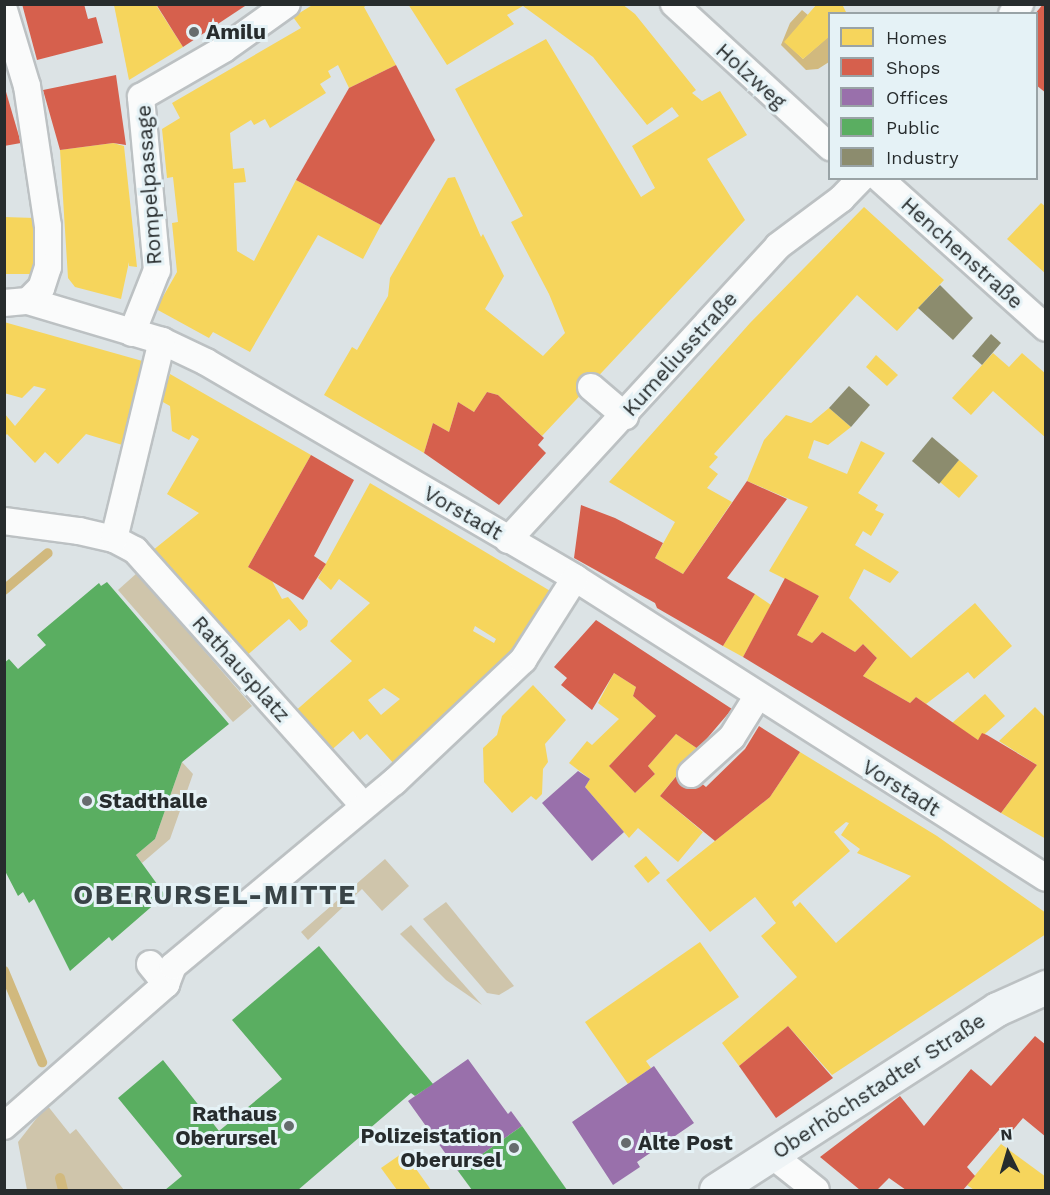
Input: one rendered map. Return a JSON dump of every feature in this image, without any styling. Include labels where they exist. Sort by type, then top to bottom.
[{"type":"main road","name":"Oberhöchstadter Straße","points":[[716,1191],[998,1009],[1046,987]]},
{"type":"street","name":"Rompelpassage","points":[[132,333],[157,270],[141,97],[224,50],[287,4]]},
{"type":"street","name":"Holzweg","points":[[674,4],[828,145]]},
{"type":"street","points":[[4,10],[27,86],[48,226],[48,267],[41,288],[16,302]]},
{"type":"street","name":"Kumeliusstraße","points":[[508,540],[625,416],[778,246],[841,199],[859,180]]},
{"type":"street","name":"Henchenstraße","points":[[881,180],[1046,328]]},
{"type":"street","name":"Vorstadt","points":[[16,302],[162,341],[206,362],[575,578],[757,698],[1046,878]]},
{"type":"street","points":[[4,521],[114,539],[162,341]]},
{"type":"street","points":[[591,387],[625,416]]},
{"type":"street","name":"Rathausplatz","points":[[114,539],[135,550],[363,805]]},
{"type":"street","points":[[4,1126],[166,984],[173,966],[414,764],[523,660],[575,578]]},
{"type":"street","points":[[691,774],[732,737],[757,698]]},
{"type":"street","points":[[150,964],[166,984]]},
{"type":"street","points":[[772,1155],[816,1191]]},
{"type":"shaded area","points":[[802,10],[808,15],[785,42],[803,59],[828,37],[828,63],[818,69],[806,70],[781,45],[790,23]]},
{"type":"shaded area","points":[[137,573],[252,706],[233,722],[118,590]]},
{"type":"shaded area","points":[[182,762],[193,774],[170,839],[142,863],[136,855],[155,839]]},
{"type":"shaded area","points":[[385,859],[409,886],[382,911],[362,889],[308,940],[301,932]]},
{"type":"shaded area","points":[[446,902],[514,986],[499,995],[487,993],[423,919]]},
{"type":"shaded area","points":[[411,925],[482,1005],[446,980],[400,934]]},
{"type":"shaded area","points":[[47,1105],[70,1134],[76,1129],[124,1190],[27,1190],[18,1142]]},
{"type":"building: Homes","points":[[314,4],[368,4],[364,7],[396,65],[349,88],[338,65],[328,71],[331,77],[320,84],[326,93],[270,128],[265,119],[254,125],[251,120],[230,133],[233,169],[244,168],[246,182],[234,183],[237,251],[254,261],[296,180],[381,225],[363,259],[318,235],[250,352],[213,332],[209,338],[156,309],[177,272],[172,223],[178,222],[173,177],[167,178],[162,129],[180,118],[172,103],[301,28],[293,17]]},
{"type":"building: Homes","points":[[408,4],[622,4],[635,14],[696,90],[692,93],[702,101],[720,91],[747,135],[707,159],[745,220],[542,436],[498,395],[487,392],[474,412],[458,402],[449,432],[433,423],[424,453],[324,395],[352,347],[357,350],[388,296],[390,278],[448,178],[455,177],[481,237],[483,234],[504,276],[485,309],[543,356],[565,333],[549,294],[511,222],[523,216],[455,89],[546,39],[641,197],[655,188],[632,146],[679,116],[672,107],[647,125],[593,57],[523,6],[507,15],[514,24],[447,65]]},
{"type":"building: Homes","points":[[817,4],[842,4],[846,12],[828,12],[828,38],[803,59],[784,42]]},
{"type":"building: Homes","points":[[114,5],[156,5],[183,47],[129,80]]},
{"type":"building: Homes","points":[[113,143],[124,146],[137,267],[129,266],[129,262],[121,299],[75,287],[68,278],[60,150]]},
{"type":"building: Homes","points":[[1041,203],[1046,207],[1046,274],[1007,239]]},
{"type":"building: Homes","points":[[864,207],[944,280],[897,331],[857,295],[714,454],[718,457],[709,467],[718,474],[707,488],[732,502],[683,574],[655,558],[675,522],[609,482],[750,323]]},
{"type":"building: Homes","points":[[4,217],[35,218],[33,274],[4,274]]},
{"type":"building: Homes","points":[[4,322],[153,364],[129,447],[86,434],[58,464],[45,452],[35,463],[7,434],[4,437],[4,413],[15,426],[46,389],[34,386],[22,398],[4,393]]},
{"type":"building: Homes","points":[[993,353],[1009,367],[1022,353],[1046,374],[1046,438],[993,391],[971,415],[952,398]]},
{"type":"building: Homes","points":[[876,355],[898,375],[887,386],[866,367]]},
{"type":"building: Homes","points":[[170,374],[311,455],[248,567],[272,581],[282,599],[288,597],[308,621],[307,626],[300,631],[289,619],[244,658],[152,551],[199,513],[167,494],[199,439],[192,435],[189,440],[172,431],[170,406],[161,401]]},
{"type":"building: Homes","points":[[829,408],[851,427],[828,445],[814,440],[808,458],[847,474],[861,441],[885,453],[858,493],[878,505],[875,510],[884,514],[871,536],[863,531],[855,545],[899,572],[890,583],[864,569],[849,598],[911,658],[975,603],[1012,646],[974,679],[968,672],[926,704],[916,697],[910,703],[863,676],[877,658],[863,644],[855,652],[822,632],[812,643],[797,635],[819,596],[769,571],[808,507],[747,481],[764,440],[786,415],[811,423]]},
{"type":"building: Homes","points":[[959,460],[978,476],[959,498],[940,482]]},
{"type":"building: Homes","points":[[370,483],[557,595],[524,647],[395,765],[367,734],[360,740],[353,731],[327,754],[292,714],[352,661],[330,641],[370,603],[339,579],[331,590],[318,578]],"holes":[[[475,626],[496,639],[494,643],[473,631]],[[384,688],[400,699],[381,715],[368,700]]]},
{"type":"building: Homes","points":[[755,594],[771,605],[743,657],[723,646]]},
{"type":"building: Homes","points":[[614,673],[636,687],[633,696],[656,716],[609,766],[635,793],[655,774],[648,766],[676,734],[698,749],[660,796],[703,832],[678,862],[638,828],[629,838],[585,787],[590,779],[569,763],[587,741],[592,745],[619,719],[598,703]]},
{"type":"building: Homes","points":[[533,685],[566,720],[545,744],[548,762],[543,769],[542,794],[536,800],[531,796],[512,813],[484,782],[483,748],[497,735],[502,716]]},
{"type":"building: Homes","points":[[985,694],[1005,716],[978,740],[952,723]]},
{"type":"building: Homes","points":[[1035,707],[1046,718],[1046,839],[1001,813],[1037,765],[999,741]]},
{"type":"building: Homes","points":[[800,752],[937,836],[1046,913],[1046,934],[832,1075],[788,1026],[739,1066],[722,1043],[797,977],[761,936],[776,923],[755,897],[710,932],[666,880],[770,797]],"holes":[[[846,822],[849,823],[841,835],[860,849],[857,853],[911,876],[836,943],[800,902],[795,907],[792,902],[850,851],[834,832]]]},
{"type":"building: Homes","points":[[646,856],[660,873],[648,883],[634,866]]},
{"type":"building: Homes","points":[[700,942],[739,997],[646,1061],[651,1068],[628,1084],[585,1022]]},
{"type":"building: Homes","points":[[1001,1144],[1046,1177],[1046,1190],[974,1190],[967,1185]]},
{"type":"building: Homes","points":[[404,1152],[431,1190],[397,1190],[381,1168]]},
{"type":"building: Shops","points":[[22,4],[84,4],[88,19],[96,17],[103,43],[37,60]]},
{"type":"building: Shops","points":[[156,4],[248,4],[183,47]]},
{"type":"building: Shops","points":[[1043,4],[1046,4],[1046,93],[1038,87],[1037,12]]},
{"type":"building: Shops","points":[[396,65],[435,140],[381,225],[296,180],[349,88]]},
{"type":"building: Shops","points":[[116,75],[126,145],[113,143],[60,150],[43,90]]},
{"type":"building: Shops","points":[[4,85],[21,143],[4,146]]},
{"type":"building: Shops","points":[[487,392],[498,395],[544,438],[538,445],[546,453],[499,505],[424,453],[433,423],[449,432],[458,402],[474,412]]},
{"type":"building: Shops","points":[[311,455],[354,480],[314,556],[326,564],[303,600],[248,567]]},
{"type":"building: Shops","points":[[747,481],[787,499],[727,578],[755,594],[723,646],[657,608],[655,603],[574,558],[581,505],[615,518],[663,543],[655,558],[683,574]]},
{"type":"building: Shops","points":[[785,578],[819,596],[797,635],[812,643],[822,632],[855,652],[863,644],[877,658],[863,676],[910,703],[916,697],[978,740],[982,733],[987,735],[1037,765],[1001,813],[743,657]]},
{"type":"building: Shops","points":[[596,620],[732,709],[698,749],[676,734],[648,766],[655,774],[635,793],[609,766],[656,716],[633,696],[636,687],[614,673],[592,710],[561,685],[567,678],[554,667]]},
{"type":"building: Shops","points":[[759,726],[800,752],[770,797],[715,841],[660,796],[683,768],[706,787],[745,749]]},
{"type":"building: Shops","points":[[788,1026],[833,1078],[776,1118],[739,1066]]},
{"type":"building: Shops","points":[[1035,1036],[1046,1045],[1046,1137],[1023,1118],[1007,1137],[999,1130],[967,1167],[975,1176],[963,1190],[906,1190],[889,1178],[877,1190],[860,1190],[820,1157],[900,1096],[924,1126],[971,1069],[991,1086]]},
{"type":"building: Offices","points":[[578,771],[590,779],[585,787],[624,832],[592,861],[542,803]]},
{"type":"building: Offices","points":[[468,1059],[508,1114],[511,1111],[522,1126],[458,1171],[408,1101]]},
{"type":"building: Offices","name":"Alte Post","points":[[654,1066],[694,1123],[637,1162],[640,1167],[613,1185],[572,1122]]},
{"type":"building: Public","name":"Stadthalle","points":[[107,582],[229,724],[182,762],[155,839],[136,855],[165,895],[112,941],[109,937],[70,971],[34,899],[29,903],[23,892],[18,896],[4,869],[4,663],[9,659],[18,669],[46,645],[37,635],[99,583],[101,586]]},
{"type":"building: Public","points":[[319,946],[433,1084],[415,1096],[411,1093],[298,1190],[165,1190],[182,1176],[118,1098],[163,1060],[219,1131],[282,1079],[232,1020]]},
{"type":"building: Public","name":"Polizeistation Oberursel","points":[[522,1126],[567,1190],[472,1190],[458,1171]]},
{"type":"building: Industry","points":[[940,285],[973,318],[953,340],[918,308]]},
{"type":"building: Industry","points":[[991,334],[1001,343],[982,365],[972,356]]},
{"type":"building: Industry","points":[[849,386],[870,405],[851,427],[829,408]]},
{"type":"building: Industry","points":[[932,437],[959,460],[939,484],[912,461]]},
{"type":"waterway","points":[[4,590],[48,553]]},
{"type":"waterway","points":[[4,971],[42,1062]]},
{"type":"waterway","points":[[60,1178],[63,1190]]},
{"type":"place","name":"Amilu","points":[[194,32]]},
{"type":"place","name":"Stadthalle","points":[[87,801]]},
{"type":"place","name":"Rathaus Oberursel","points":[[289,1126]]},
{"type":"place","name":"Alte Post","points":[[626,1143]]},
{"type":"place","name":"Polizeistation Oberursel","points":[[514,1148]]},
{"type":"district","name":"OBERURSEL-MITTE","points":[[215,896]]}]
